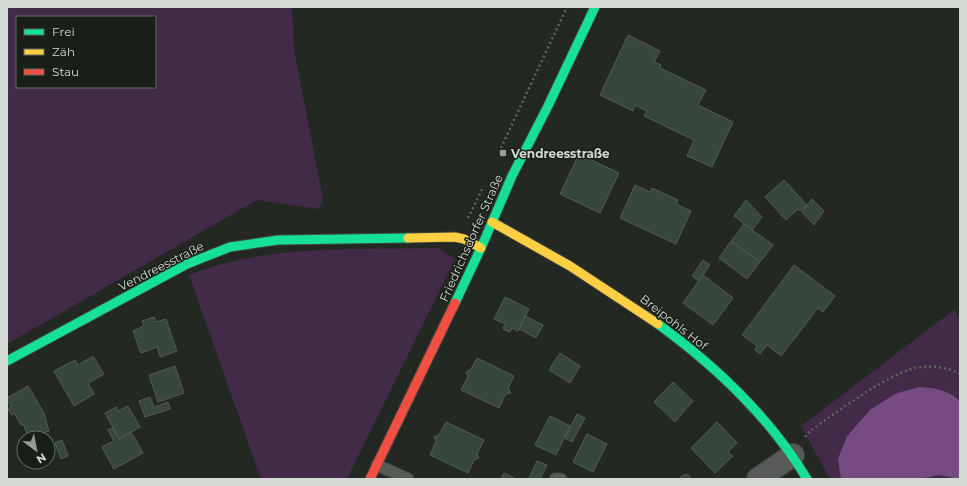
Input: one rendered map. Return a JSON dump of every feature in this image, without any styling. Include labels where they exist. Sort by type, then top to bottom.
[{"type":"street","name":"Friedrichsdorfer Straße","points":[[370,479],[481,248],[512,176],[548,106],[595,7]]},
{"type":"street","name":"Breipohls Hof","points":[[492,222],[554,255],[623,298],[669,332],[741,393],[767,421],[793,455],[807,479]]},
{"type":"street","name":"Vendreesstraße","points":[[7,361],[187,264],[230,247],[278,240],[454,237],[464,239],[481,248]]},
{"type":"street","points":[[758,479],[793,455]]},
{"type":"lane","points":[[377,465],[408,479]]},
{"type":"lane","points":[[556,479],[561,479]]},
{"type":"path","points":[[500,150],[567,7]]},
{"type":"path","points":[[464,239],[466,222],[483,186]]},
{"type":"path","points":[[793,455],[810,431],[866,394],[905,371],[922,367],[942,368],[960,374]]},
{"type":"shaded area","points":[[7,7],[292,7],[294,50],[323,199],[319,209],[257,200],[7,344]]},
{"type":"shaded area","points":[[438,248],[455,259],[347,479],[261,479],[189,275],[219,265],[280,253],[343,249]]},
{"type":"shaded area","points":[[954,310],[960,318],[960,479],[830,479],[801,426]]},
{"type":"shaded area","points":[[920,387],[941,390],[951,394],[960,401],[960,479],[939,475],[920,479],[841,479],[838,459],[847,436],[871,409],[897,393]]},
{"type":"building","points":[[628,35],[660,51],[654,62],[661,65],[660,68],[706,90],[698,105],[733,122],[712,167],[687,156],[694,140],[644,116],[647,111],[635,105],[633,111],[600,95]]},
{"type":"building","points":[[579,154],[619,173],[600,213],[560,194]]},
{"type":"building","points":[[784,180],[807,205],[800,211],[798,209],[786,220],[765,197]]},
{"type":"building","points":[[635,185],[650,192],[652,188],[678,200],[676,204],[691,211],[676,244],[620,218]]},
{"type":"building","points":[[812,199],[824,211],[814,225],[802,212]]},
{"type":"building","points":[[746,200],[762,217],[752,230],[734,216]]},
{"type":"building","points":[[744,224],[773,245],[760,262],[731,241]]},
{"type":"building","points":[[731,241],[760,262],[747,279],[719,258]]},
{"type":"building","points":[[703,260],[710,265],[699,281],[692,276]]},
{"type":"building","points":[[794,265],[835,296],[823,312],[818,308],[781,356],[767,345],[760,354],[755,350],[757,346],[742,335]]},
{"type":"building","points":[[703,275],[733,298],[713,325],[683,303]]},
{"type":"building","points":[[505,297],[529,309],[518,331],[512,328],[510,332],[503,329],[505,324],[494,319]]},
{"type":"building","points":[[525,316],[543,325],[536,338],[519,329]]},
{"type":"building","points":[[154,317],[156,322],[166,319],[177,351],[160,357],[157,347],[141,353],[133,331],[144,326],[142,321]]},
{"type":"building","points":[[560,353],[580,366],[570,383],[549,370]]},
{"type":"building","points":[[93,356],[104,374],[88,383],[94,394],[74,406],[54,371],[75,360],[78,365]]},
{"type":"building","points":[[477,358],[514,376],[508,388],[511,393],[505,395],[499,408],[461,390],[468,377],[466,372],[471,369]]},
{"type":"building","points":[[175,366],[184,393],[158,402],[149,375]]},
{"type":"building","points":[[673,382],[693,401],[675,422],[654,402]]},
{"type":"building","points":[[28,386],[44,413],[49,430],[26,430],[23,424],[21,425],[14,413],[12,415],[8,409],[11,407],[7,398]]},
{"type":"building","points":[[150,397],[154,407],[168,402],[170,409],[145,417],[139,401]]},
{"type":"building","points":[[128,406],[140,427],[119,439],[105,413],[116,407],[118,411]]},
{"type":"building","points":[[577,414],[585,418],[572,442],[565,438]]},
{"type":"building","points":[[550,416],[570,426],[556,455],[535,445]]},
{"type":"building","points":[[446,422],[484,440],[477,454],[479,458],[474,460],[468,473],[430,455],[436,441],[434,437],[439,435]]},
{"type":"building","points":[[717,422],[737,443],[728,452],[733,456],[715,473],[691,448]]},
{"type":"building","points":[[113,428],[119,439],[131,432],[143,453],[114,469],[102,447],[114,441],[108,430]]},
{"type":"building","points":[[587,434],[607,444],[593,472],[573,462]]},
{"type":"building","points":[[62,440],[68,456],[61,459],[56,443]]},
{"type":"building","points":[[537,461],[547,465],[540,479],[531,479],[529,478]]},
{"type":"building","points":[[504,473],[516,479],[501,479]]},
{"type":"building","points":[[684,474],[685,476],[687,474],[692,479],[679,479]]},
{"type":"traffic: fast","points":[[455,303],[512,176],[548,106],[595,7]]},
{"type":"traffic: fast","points":[[7,361],[187,264],[230,247],[278,240],[408,238]]},
{"type":"traffic: fast","points":[[658,324],[680,340],[721,375],[740,394],[776,434],[807,479]]},
{"type":"traffic: slow","points":[[492,222],[570,266],[658,324]]},
{"type":"traffic: slow","points":[[408,238],[455,237],[464,239],[481,248]]},
{"type":"traffic: jam","points":[[370,479],[455,303]]},
{"type":"place","name":"Vendreesstraße","points":[[503,153]]}]
